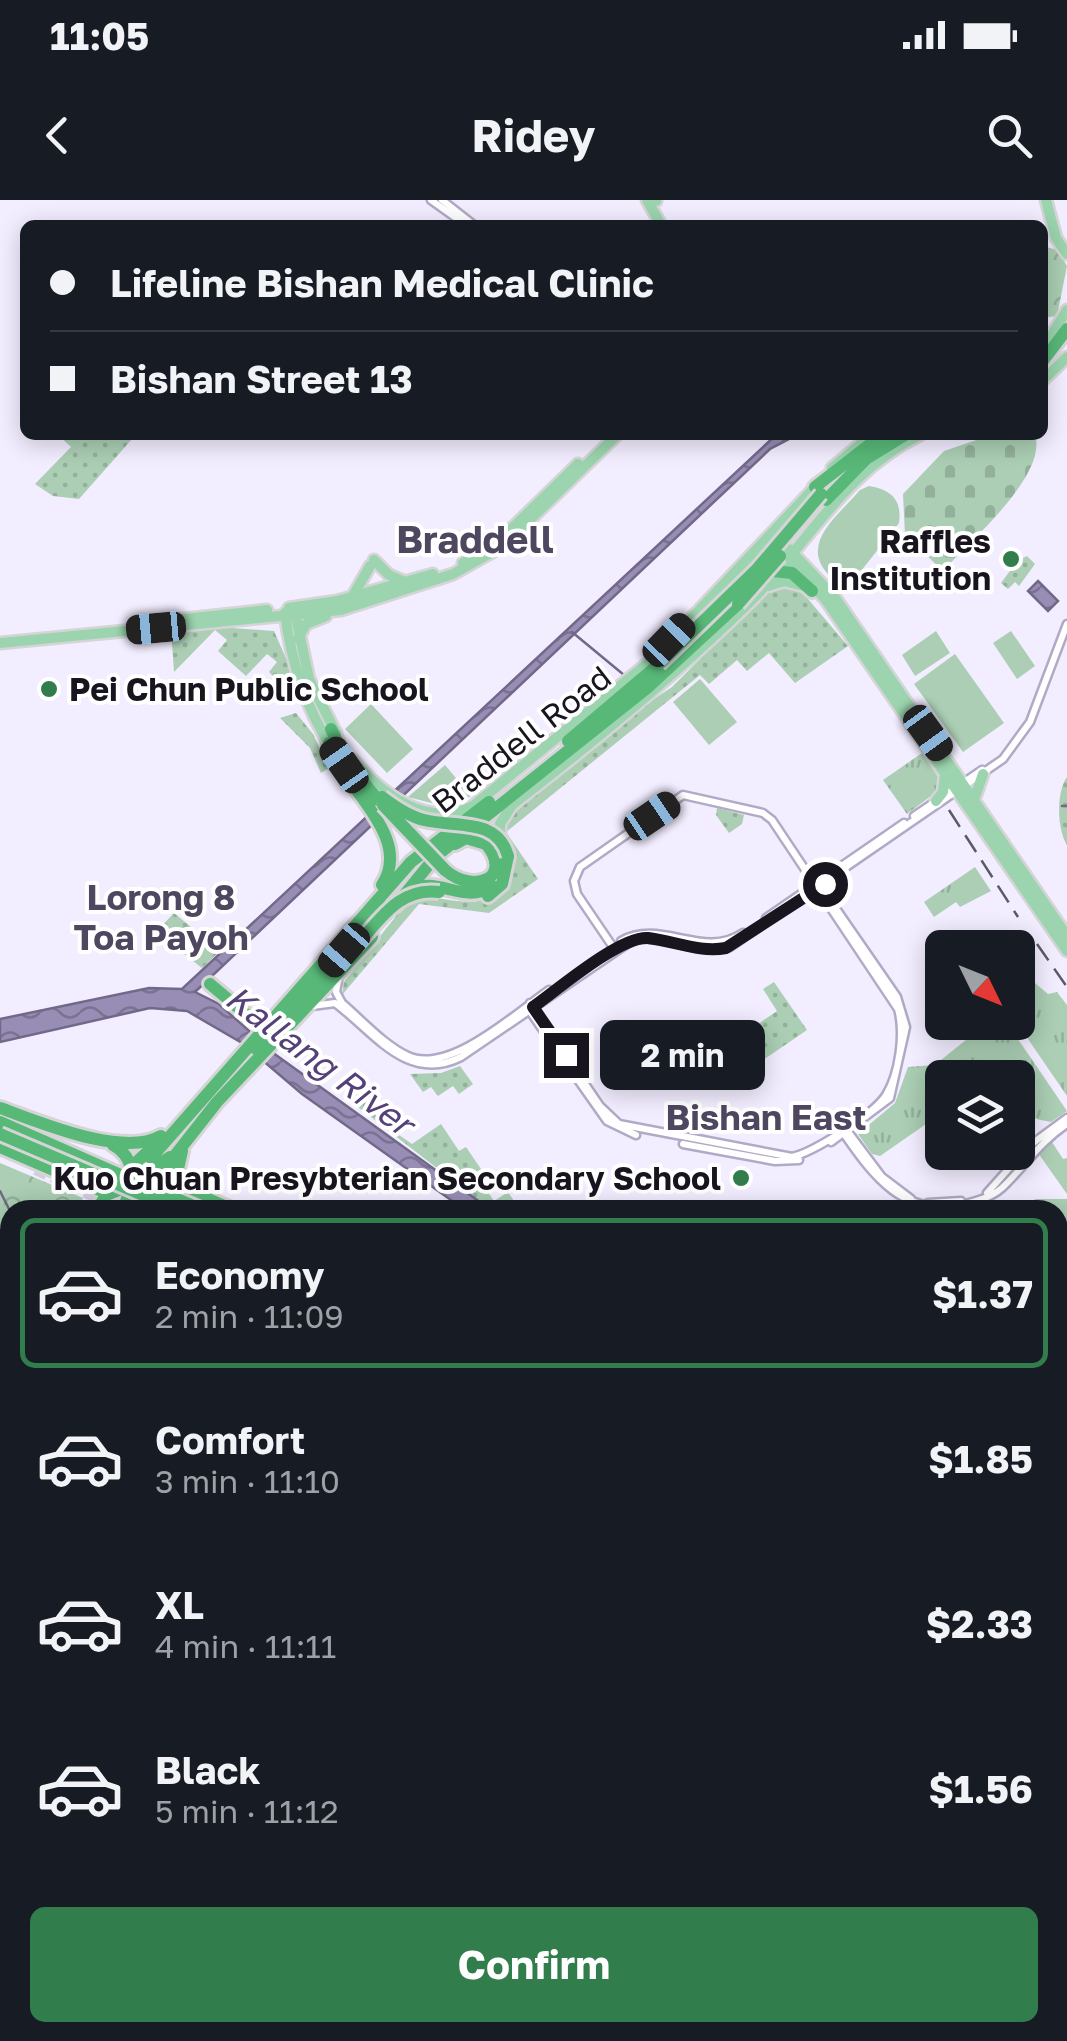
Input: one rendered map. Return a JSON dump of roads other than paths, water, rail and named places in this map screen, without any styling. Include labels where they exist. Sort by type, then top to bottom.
[{"type":"highway","points":[[1048,354],[1067,328]]},
{"type":"highway","points":[[1048,365],[1067,344]]},
{"type":"highway","points":[[821,494],[877,440]]},
{"type":"highway","name":"Braddell Road","points":[[662,667],[757,569],[849,464],[885,440]]},
{"type":"highway","name":"Braddell Road","points":[[275,1021],[284,1003],[368,908],[440,844],[738,604],[821,494],[898,440]]},
{"type":"highway","points":[[846,477],[880,452],[907,440]]},
{"type":"highway","points":[[586,741],[769,567],[787,559],[798,576],[818,588]]},
{"type":"highway","points":[[737,575],[750,572],[754,578]]},
{"type":"highway","points":[[586,741],[662,667]]},
{"type":"highway","points":[[331,729],[352,768],[444,872],[462,882],[478,884],[490,876],[495,861],[490,847],[466,838],[440,844]]},
{"type":"highway","name":"Braddell Road","points":[[358,949],[383,924],[440,844],[586,741]]},
{"type":"highway","points":[[124,1200],[170,1128],[245,1056],[311,1006],[401,898],[439,892],[466,900],[486,897],[502,884],[508,856],[504,844],[488,830],[412,817],[382,800],[335,763],[328,744]]},
{"type":"highway","points":[[368,908],[392,862],[390,845],[377,822],[382,800]]},
{"type":"highway","name":"Braddell Road","points":[[275,1021],[418,865],[503,800]]},
{"type":"highway","points":[[440,844],[473,806]]},
{"type":"highway","points":[[402,897],[429,884],[477,894],[488,889],[500,874]]},
{"type":"highway","points":[[265,1039],[275,1021],[358,949]]},
{"type":"highway","points":[[210,984],[252,1017],[275,1021]]},
{"type":"highway","points":[[236,1006],[256,1015],[284,1003]]},
{"type":"highway","points":[[130,1200],[159,1180],[245,1056]]},
{"type":"highway","points":[[131,1166],[151,1158],[245,1056]]},
{"type":"highway","points":[[0,1108],[107,1141],[143,1143],[170,1128]]},
{"type":"highway","points":[[0,1122],[179,1200]]},
{"type":"highway","points":[[189,1200],[178,1162],[192,1132]]},
{"type":"highway","points":[[0,1134],[156,1200]]},
{"type":"highway","points":[[107,1141],[128,1155],[133,1185]]},
{"type":"highway","points":[[0,1147],[109,1200]]},
{"type":"highway","points":[[133,1185],[176,1152]]},
{"type":"highway","points":[[122,1200],[131,1166]]},
{"type":"highway","points":[[133,1185],[159,1180],[211,1200]]},
{"type":"highway","points":[[86,1186],[91,1200]]},
{"type":"main road","points":[[1048,200],[1067,251]]},
{"type":"main road","points":[[1048,340],[1067,310]]},
{"type":"main road","points":[[1048,375],[1067,356]]},
{"type":"main road","points":[[193,619],[265,617],[449,570],[487,550],[604,440]]},
{"type":"main road","points":[[294,643],[306,624],[453,574],[492,555],[604,440]]},
{"type":"main road","name":"Braddell Road","points":[[473,806],[662,667],[780,523],[821,494],[867,440]]},
{"type":"main road","name":"Braddell Road","points":[[500,874],[500,824],[506,811],[586,741],[667,682],[756,595],[859,476],[911,440]]},
{"type":"main road","points":[[780,523],[775,542],[823,596],[949,772]]},
{"type":"main road","points":[[817,523],[806,551],[818,588],[868,664]]},
{"type":"main road","points":[[662,667],[737,575],[766,545],[775,542]]},
{"type":"main road","points":[[787,559],[818,588],[949,772],[1067,951]]},
{"type":"main road","points":[[349,598],[365,583],[372,563],[404,581]]},
{"type":"main road","points":[[756,595],[784,581],[818,588]]},
{"type":"main road","points":[[0,640],[193,619],[341,610]]},
{"type":"main road","points":[[290,612],[304,694],[328,744]]},
{"type":"main road","points":[[265,617],[294,643],[331,729],[382,800],[440,815],[473,806]]},
{"type":"main road","points":[[949,772],[980,773],[974,801]]},
{"type":"main road","points":[[936,801],[949,772]]},
{"type":"main road","points":[[959,788],[974,801],[1067,936]]},
{"type":"main road","points":[[444,872],[470,890],[485,886],[500,874]]},
{"type":"street","points":[[431,200],[459,220]]},
{"type":"street","points":[[442,200],[468,220]]},
{"type":"street","points":[[816,884],[980,773],[1022,736],[1067,620]]},
{"type":"street","points":[[311,1006],[332,1002],[398,1056],[430,1066],[460,1057],[614,948],[645,938],[714,950],[726,948],[959,788]]},
{"type":"street","points":[[530,1006],[599,1111],[624,1132],[786,1162],[808,1157],[881,1108],[894,1091],[906,1020],[896,996],[768,815],[683,796],[589,860],[575,875],[578,894],[614,948]]},
{"type":"street","points":[[344,969],[339,999],[400,1051],[421,1060],[455,1054],[530,1006]]},
{"type":"street","points":[[971,1200],[992,1195],[1037,1146],[1067,1121]]},
{"type":"street","points":[[1035,1143],[1067,1121]]},
{"type":"street","points":[[1035,1123],[1055,1126]]},
{"type":"street","points":[[844,1131],[894,1195],[905,1200]]},
{"type":"street","points":[[844,1131],[889,1184],[917,1200]]},
{"type":"street","points":[[947,1200],[986,1193],[1007,1170]]},
{"type":"water","points":[[771,440],[787,440],[770,449],[195,992],[219,1004],[276,1055],[477,1200],[451,1200],[302,1094],[242,1043],[187,1011],[150,1008],[0,1042],[0,1019],[149,988],[182,989]]},
{"type":"water","points":[[1038,581],[1058,601],[1048,611],[1028,591]]},
{"type":"waterway","points":[[572,632],[624,675]]},
{"type":"waterway","points":[[1062,806],[1067,806]]},
{"type":"waterway","points":[[0,1191],[4,1200]]},
{"type":"tunnel","points":[[36,1169],[105,1200]]},
{"type":"railway","points":[[949,810],[1018,917]]},
{"type":"railway","points":[[1037,944],[1067,987]]},
{"type":"place","name":"Raffles Institution","points":[[1011,559]]},
{"type":"place","name":"Pei Chun Public School","points":[[49,689]]},
{"type":"place","name":"Kuo Chuan Presybterian Secondary School","points":[[741,1178]]},
{"type":"district","name":"Braddell","points":[[475,538]]},
{"type":"district","name":"Lorong 8 Toa Payoh","points":[[161,917]]},
{"type":"district","name":"Bishan East","points":[[766,1117]]},
{"type":"water label","name":"Kallang River","points":[[320,1060]]}]
